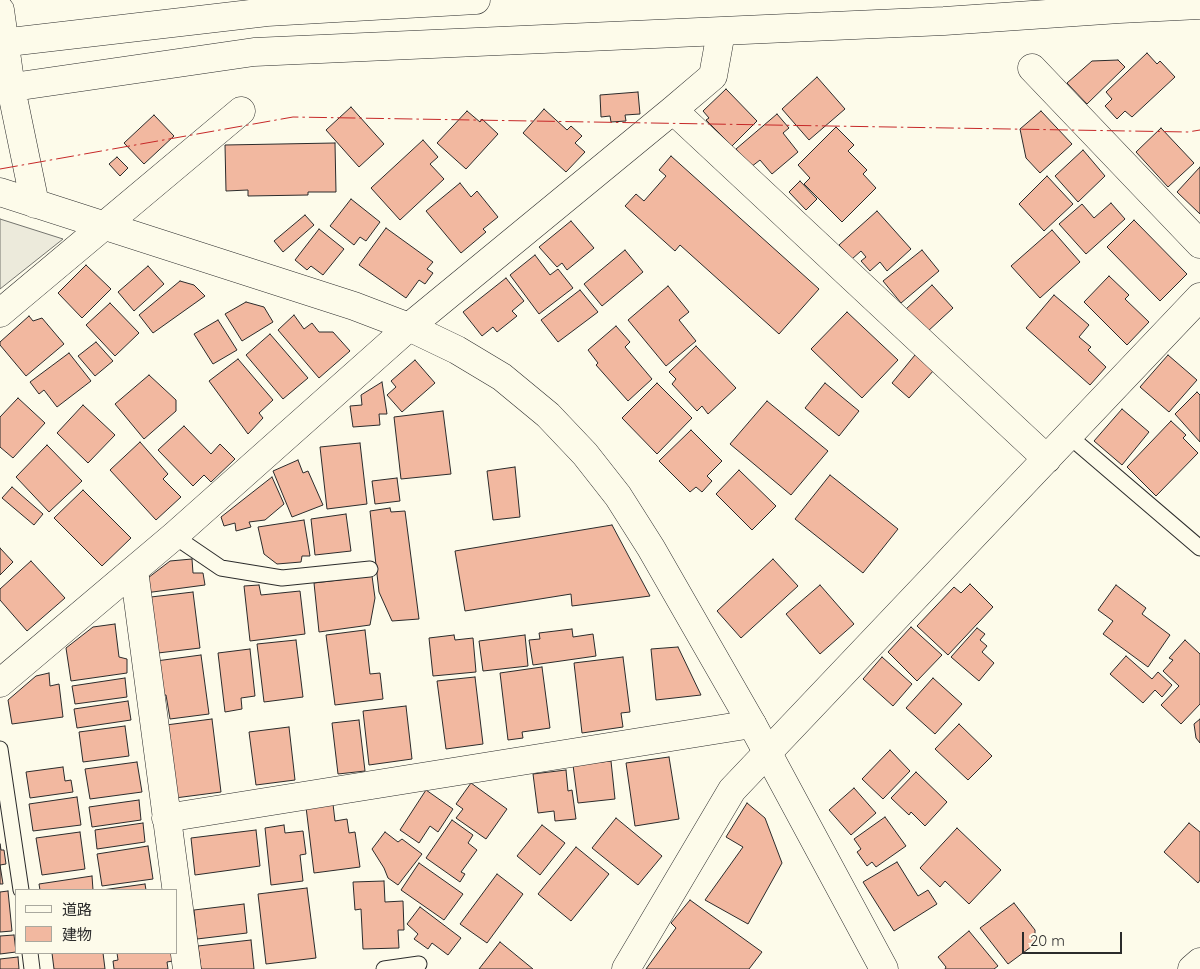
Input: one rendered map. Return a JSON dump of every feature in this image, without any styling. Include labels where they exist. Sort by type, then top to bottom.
[{"type":"street","points":[[3,43],[267,12],[476,0]]},
{"type":"street","points":[[6,88],[254,52],[944,21],[1200,5]]},
{"type":"street","points":[[0,10],[6,88],[35,204]]},
{"type":"street","points":[[0,683],[174,536],[409,327],[713,76],[721,32]]},
{"type":"street","points":[[1032,68],[1200,244]]},
{"type":"street","points":[[673,110],[1047,459]]},
{"type":"street","points":[[0,313],[240,111]]},
{"type":"street","points":[[0,192],[354,306],[409,327],[457,350],[502,377],[548,415],[584,454],[618,496],[651,548],[752,724],[884,969]]},
{"type":"street","points":[[626,969],[732,790],[1200,297]]},
{"type":"street","points":[[134,570],[176,889]]},
{"type":"street","points":[[166,818],[752,724]]},
{"type":"street","points":[[178,904],[187,969]]},
{"type":"street","points":[[1192,969],[1200,962]]},
{"type":"lane","points":[[1069,436],[1200,548]]},
{"type":"lane","points":[[174,536],[221,568],[282,578],[370,569]]},
{"type":"lane","points":[[0,749],[21,889]]},
{"type":"lane","points":[[30,954],[32,969]]},
{"type":"lane","points":[[384,969],[419,964]]},
{"type":"shaded area","points":[[0,219],[63,239],[0,289]]},
{"type":"building","points":[[1147,53],[1157,64],[1160,61],[1175,77],[1132,117],[1125,111],[1117,119],[1105,106],[1112,99],[1106,92]]},
{"type":"building","points":[[1118,60],[1125,67],[1087,104],[1067,83],[1092,61]]},
{"type":"building","points":[[817,77],[845,109],[809,140],[782,109]]},
{"type":"building","points":[[726,89],[757,121],[732,146],[706,120],[709,118],[703,111]]},
{"type":"building","points":[[638,92],[640,114],[625,115],[626,121],[611,122],[610,116],[601,117],[600,95]]},
{"type":"building","points":[[351,107],[384,144],[359,167],[326,130]]},
{"type":"building","points":[[544,109],[567,130],[571,126],[582,136],[575,143],[585,152],[566,172],[523,133]]},
{"type":"building","points":[[467,111],[480,122],[482,119],[498,134],[466,169],[437,143]]},
{"type":"building","points":[[1041,111],[1072,144],[1040,173],[1026,158],[1020,129]]},
{"type":"building","points":[[777,114],[789,128],[783,133],[798,152],[772,174],[760,160],[751,167],[736,149]]},
{"type":"building","points":[[154,115],[174,136],[144,164],[124,143]]},
{"type":"building","points":[[836,127],[854,145],[848,151],[867,170],[863,174],[876,188],[842,222],[804,184],[810,178],[798,165]]},
{"type":"building","points":[[1161,128],[1194,163],[1168,187],[1136,152]]},
{"type":"building","points":[[423,140],[438,157],[430,164],[444,179],[400,220],[371,188]]},
{"type":"building","points":[[335,143],[336,192],[308,192],[308,195],[248,196],[248,190],[226,191],[225,145]]},
{"type":"building","points":[[1083,150],[1105,176],[1078,202],[1055,176]]},
{"type":"building","points":[[671,156],[819,289],[779,334],[680,245],[675,251],[625,206],[636,194],[644,201],[666,176],[659,170]]},
{"type":"building","points":[[117,157],[128,168],[120,176],[109,164]]},
{"type":"building","points":[[1200,167],[1200,214],[1177,192]]},
{"type":"building","points":[[1047,176],[1073,204],[1044,231],[1019,204]]},
{"type":"building","points":[[800,181],[817,199],[806,210],[789,192]]},
{"type":"building","points":[[460,183],[471,197],[477,191],[498,217],[483,229],[486,232],[461,253],[426,211]]},
{"type":"building","points":[[351,199],[380,222],[366,241],[360,237],[354,245],[330,226]]},
{"type":"building","points":[[1111,203],[1125,219],[1086,254],[1059,224],[1082,204],[1094,218]]},
{"type":"building","points":[[877,211],[911,249],[887,271],[880,262],[870,271],[861,261],[866,257],[861,251],[852,259],[839,245]]},
{"type":"building","points":[[305,215],[314,225],[283,252],[274,241]]},
{"type":"building","points":[[1134,220],[1187,274],[1160,301],[1107,247]]},
{"type":"building","points":[[571,221],[594,248],[567,270],[562,263],[557,267],[539,247]]},
{"type":"building","points":[[386,228],[433,262],[427,269],[433,273],[425,284],[419,280],[406,298],[359,265]]},
{"type":"building","points":[[319,229],[344,249],[323,275],[311,266],[307,270],[295,260]]},
{"type":"building","points":[[1052,230],[1080,262],[1040,298],[1011,266]]},
{"type":"building","points":[[625,250],[643,272],[602,306],[584,284]]},
{"type":"building","points":[[922,250],[939,271],[901,303],[883,281]]},
{"type":"building","points":[[535,255],[550,275],[558,269],[573,288],[539,314],[510,275]]},
{"type":"building","points":[[86,265],[111,289],[82,318],[58,293]]},
{"type":"building","points":[[148,266],[164,284],[134,311],[118,292]]},
{"type":"building","points":[[1109,276],[1129,295],[1125,299],[1149,322],[1127,345],[1084,302]]},
{"type":"building","points":[[506,278],[524,301],[512,311],[517,316],[497,332],[493,327],[482,336],[463,312]]},
{"type":"building","points":[[180,281],[194,285],[205,296],[153,333],[139,315]]},
{"type":"building","points":[[932,285],[953,308],[927,332],[906,309]]},
{"type":"building","points":[[668,286],[689,312],[679,320],[696,341],[666,366],[628,320]]},
{"type":"building","points":[[580,290],[598,312],[558,342],[541,320]]},
{"type":"building","points":[[1054,295],[1089,325],[1079,337],[1091,347],[1088,350],[1106,367],[1090,385],[1026,328]]},
{"type":"building","points":[[246,302],[264,307],[273,322],[242,341],[225,314]]},
{"type":"building","points":[[110,303],[139,333],[115,356],[86,325]]},
{"type":"building","points":[[847,312],[898,360],[862,398],[811,349]]},
{"type":"building","points":[[294,315],[304,329],[312,323],[319,332],[333,332],[350,351],[319,378],[278,330]]},
{"type":"building","points":[[29,316],[33,321],[42,318],[64,344],[26,376],[0,345],[0,342]]},
{"type":"building","points":[[218,320],[237,350],[213,364],[194,334]]},
{"type":"building","points":[[616,326],[630,342],[625,347],[652,379],[628,401],[596,365],[598,363],[588,350]]},
{"type":"building","points":[[270,334],[308,378],[283,399],[246,355]]},
{"type":"building","points":[[96,342],[113,361],[95,376],[78,356]]},
{"type":"building","points":[[696,346],[736,388],[708,414],[702,406],[697,411],[672,384],[676,379],[669,372]]},
{"type":"building","points":[[69,353],[91,381],[57,407],[44,390],[39,394],[30,382]]},
{"type":"building","points":[[915,355],[934,370],[909,398],[892,383]]},
{"type":"building","points":[[1168,355],[1197,380],[1169,412],[1140,387]]},
{"type":"building","points":[[238,359],[273,400],[259,413],[263,418],[248,434],[209,381]]},
{"type":"building","points":[[415,360],[435,383],[402,412],[387,395],[396,387],[391,381]]},
{"type":"building","points":[[149,375],[176,400],[176,411],[144,439],[115,404]]},
{"type":"building","points":[[382,382],[387,414],[379,414],[380,425],[353,427],[350,406],[362,405],[361,395]]},
{"type":"building","points":[[657,383],[692,418],[657,454],[622,418]]},
{"type":"building","points":[[825,383],[859,411],[839,436],[805,408]]},
{"type":"building","points":[[1197,392],[1200,395],[1200,442],[1175,414]]},
{"type":"building","points":[[18,398],[45,423],[13,458],[0,447],[0,417]]},
{"type":"building","points":[[767,401],[828,451],[791,495],[730,444]]},
{"type":"building","points":[[83,405],[115,435],[88,463],[57,433]]},
{"type":"building","points":[[1122,409],[1149,432],[1122,465],[1094,441]]},
{"type":"building","points":[[443,411],[451,474],[401,479],[394,417]]},
{"type":"building","points":[[1171,421],[1186,435],[1183,438],[1198,453],[1156,496],[1127,467]]},
{"type":"building","points":[[184,426],[211,454],[220,444],[235,459],[211,482],[204,475],[193,486],[158,450]]},
{"type":"building","points":[[691,430],[722,461],[707,476],[712,481],[702,492],[696,487],[690,492],[659,461]]},
{"type":"building","points":[[140,442],[168,474],[163,479],[181,497],[156,520],[110,470]]},
{"type":"building","points":[[360,443],[367,504],[327,509],[320,447]]},
{"type":"building","points":[[47,445],[82,481],[49,512],[16,477]]},
{"type":"building","points":[[298,460],[303,473],[308,471],[323,505],[292,517],[273,471]]},
{"type":"building","points":[[515,467],[520,517],[493,520],[487,471]]},
{"type":"building","points":[[739,470],[776,506],[752,530],[716,494]]},
{"type":"building","points":[[830,475],[898,529],[863,573],[795,519]]},
{"type":"building","points":[[272,477],[284,504],[265,520],[249,522],[251,527],[236,531],[235,523],[224,526],[221,517]]},
{"type":"building","points":[[397,478],[400,501],[375,504],[372,481]]},
{"type":"building","points":[[12,487],[43,514],[34,525],[2,498]]},
{"type":"building","points":[[83,490],[131,538],[102,566],[54,518]]},
{"type":"building","points":[[390,508],[391,512],[405,511],[419,619],[392,621],[379,592],[370,511]]},
{"type":"building","points":[[346,514],[351,551],[315,555],[311,519]]},
{"type":"building","points":[[304,520],[310,556],[302,556],[301,562],[277,564],[264,554],[258,527]]},
{"type":"building","points":[[612,525],[650,596],[572,606],[571,594],[465,611],[455,551]]},
{"type":"building","points":[[0,548],[13,562],[0,575]]},
{"type":"building","points":[[192,559],[193,573],[203,573],[205,585],[145,593],[144,581],[170,561]]},
{"type":"building","points":[[773,559],[798,586],[741,638],[717,611]]},
{"type":"building","points":[[31,561],[65,598],[27,631],[0,600],[0,589]]},
{"type":"building","points":[[372,576],[375,598],[370,625],[319,632],[314,583]]},
{"type":"building","points":[[970,584],[993,607],[948,655],[917,626],[954,587],[961,593]]},
{"type":"building","points":[[259,585],[261,595],[300,591],[305,634],[250,641],[244,586]]},
{"type":"building","points":[[820,585],[854,624],[820,654],[786,614]]},
{"type":"building","points":[[1116,585],[1146,608],[1142,614],[1170,635],[1148,667],[1103,634],[1113,621],[1098,610]]},
{"type":"building","points":[[193,592],[200,648],[158,653],[151,597]]},
{"type":"building","points":[[115,624],[119,657],[127,659],[127,673],[71,681],[66,648],[93,627]]},
{"type":"building","points":[[911,627],[942,655],[917,681],[888,652]]},
{"type":"building","points":[[977,628],[985,634],[980,640],[987,646],[982,652],[994,663],[979,681],[951,657]]},
{"type":"building","points":[[572,629],[573,637],[593,634],[596,656],[533,665],[529,640],[540,639],[539,633]]},
{"type":"building","points":[[365,630],[370,674],[380,673],[383,699],[335,705],[326,635]]},
{"type":"building","points":[[454,635],[455,640],[473,638],[476,672],[433,676],[429,638]]},
{"type":"building","points":[[525,635],[528,666],[483,671],[479,641]]},
{"type":"building","points":[[296,640],[303,697],[264,702],[257,644]]},
{"type":"building","points":[[1185,640],[1200,654],[1200,704],[1181,724],[1161,705],[1179,686],[1163,671],[1173,660],[1169,658]]},
{"type":"building","points":[[678,647],[701,695],[656,700],[651,649]]},
{"type":"building","points":[[250,649],[255,696],[241,698],[242,709],[225,712],[218,653]]},
{"type":"building","points":[[201,655],[209,714],[170,719],[166,695],[161,695],[156,661]]},
{"type":"building","points":[[1126,656],[1152,679],[1158,672],[1172,685],[1162,697],[1155,690],[1143,703],[1110,674]]},
{"type":"building","points":[[623,657],[630,712],[621,713],[623,727],[582,733],[574,663]]},
{"type":"building","points":[[882,657],[912,684],[893,706],[863,679]]},
{"type":"building","points":[[542,667],[550,728],[522,732],[523,738],[508,740],[500,673]]},
{"type":"building","points":[[49,673],[50,686],[59,684],[63,717],[12,724],[8,700],[36,676]]},
{"type":"building","points":[[475,677],[483,744],[446,749],[437,681]]},
{"type":"building","points":[[125,678],[127,697],[75,704],[72,686]]},
{"type":"building","points":[[933,678],[962,704],[935,734],[906,708]]},
{"type":"building","points":[[128,701],[131,720],[77,728],[74,709]]},
{"type":"building","points":[[406,706],[412,759],[369,765],[363,711]]},
{"type":"building","points":[[212,719],[221,792],[175,798],[166,725]]},
{"type":"building","points":[[1200,719],[1200,743],[1196,738],[1194,724]]},
{"type":"building","points":[[359,720],[365,771],[338,774],[332,723]]},
{"type":"building","points":[[959,724],[992,756],[968,780],[935,749]]},
{"type":"building","points":[[125,726],[129,756],[83,762],[79,732]]},
{"type":"building","points":[[289,727],[295,780],[256,785],[249,732]]},
{"type":"building","points":[[890,750],[910,771],[883,799],[862,779]]},
{"type":"building","points":[[669,757],[679,819],[635,826],[626,763]]},
{"type":"building","points":[[611,761],[615,799],[578,803],[573,765]]},
{"type":"building","points":[[137,762],[142,792],[90,799],[85,769]]},
{"type":"building","points":[[63,767],[65,781],[71,780],[73,792],[30,798],[26,772]]},
{"type":"building","points":[[566,770],[568,791],[572,790],[576,819],[555,821],[554,811],[538,813],[533,774]]},
{"type":"building","points":[[916,772],[947,802],[925,826],[911,812],[909,815],[891,798]]},
{"type":"building","points":[[471,783],[507,809],[486,839],[456,818],[463,809],[456,804]]},
{"type":"building","points":[[854,788],[876,813],[851,835],[829,810]]},
{"type":"building","points":[[426,790],[453,809],[438,832],[430,826],[419,843],[400,830]]},
{"type":"building","points":[[77,797],[81,825],[33,831],[29,804]]},
{"type":"building","points":[[139,800],[141,820],[92,827],[89,807]]},
{"type":"building","points":[[747,803],[765,818],[782,863],[748,924],[705,900],[743,847],[726,837]]},
{"type":"building","points":[[333,804],[335,821],[347,819],[349,833],[355,832],[360,867],[314,873],[306,807]]},
{"type":"building","points":[[885,817],[906,846],[876,867],[872,862],[867,866],[857,852],[861,849],[854,839]]},
{"type":"building","points":[[616,818],[662,856],[638,885],[592,848]]},
{"type":"building","points":[[452,820],[473,835],[468,843],[477,850],[461,872],[465,874],[460,882],[426,858]]},
{"type":"building","points":[[143,823],[145,842],[97,849],[95,830]]},
{"type":"building","points":[[1189,823],[1200,832],[1200,880],[1198,883],[1164,852]]},
{"type":"building","points":[[284,825],[285,833],[303,831],[306,854],[300,855],[303,881],[271,885],[265,828]]},
{"type":"building","points":[[542,825],[565,843],[540,875],[517,856]]},
{"type":"building","points":[[957,828],[1001,870],[969,904],[945,881],[940,887],[920,868]]},
{"type":"building","points":[[256,830],[260,866],[195,875],[191,838]]},
{"type":"building","points":[[80,832],[85,869],[42,875],[36,838]]},
{"type":"building","points":[[385,832],[398,842],[402,839],[422,854],[398,885],[388,878],[372,849]]},
{"type":"building","points":[[0,844],[1,850],[4,850],[6,864],[0,865]]},
{"type":"building","points":[[148,846],[153,879],[102,886],[97,854]]},
{"type":"building","points":[[576,847],[609,874],[571,921],[538,894]]},
{"type":"building","points":[[897,862],[918,896],[928,890],[937,904],[894,931],[863,882]]},
{"type":"building","points":[[419,863],[463,894],[444,920],[401,890]]},
{"type":"building","points":[[0,865],[3,884],[0,884]]},
{"type":"building","points":[[497,874],[523,894],[487,943],[460,924]]},
{"type":"building","points":[[92,876],[93,889],[40,889],[39,884]]},
{"type":"building","points":[[384,881],[385,902],[403,901],[404,930],[398,930],[399,948],[363,949],[361,909],[355,910],[353,882]]},
{"type":"building","points":[[145,884],[146,889],[109,889]]},
{"type":"building","points":[[307,888],[316,958],[266,964],[258,894]]},
{"type":"building","points":[[8,891],[12,931],[0,932],[0,892]]},
{"type":"building","points":[[690,900],[762,952],[749,969],[646,969],[676,928],[671,923]]},
{"type":"building","points":[[1014,903],[1035,930],[1035,944],[1008,964],[980,928]]},
{"type":"building","points":[[244,904],[247,933],[197,939],[194,910]]},
{"type":"building","points":[[420,907],[461,938],[448,955],[432,943],[428,949],[414,939],[418,934],[407,924]]},
{"type":"building","points":[[969,931],[998,966],[994,969],[945,969],[946,967],[938,957]]},
{"type":"building","points":[[14,935],[15,952],[0,954],[0,936]]},
{"type":"building","points":[[251,940],[254,969],[201,969],[198,946]]},
{"type":"building","points":[[500,942],[533,969],[479,969]]},
{"type":"building","points":[[52,954],[103,954],[105,969],[54,969]]},
{"type":"building","points":[[117,954],[172,954],[173,961],[167,962],[168,969],[114,969],[113,961],[118,960]]},
{"type":"building","points":[[18,957],[19,969],[0,969],[0,959]]},
{"type":"power","points":[[0,169],[293,117],[1188,132],[1200,130]]}]
